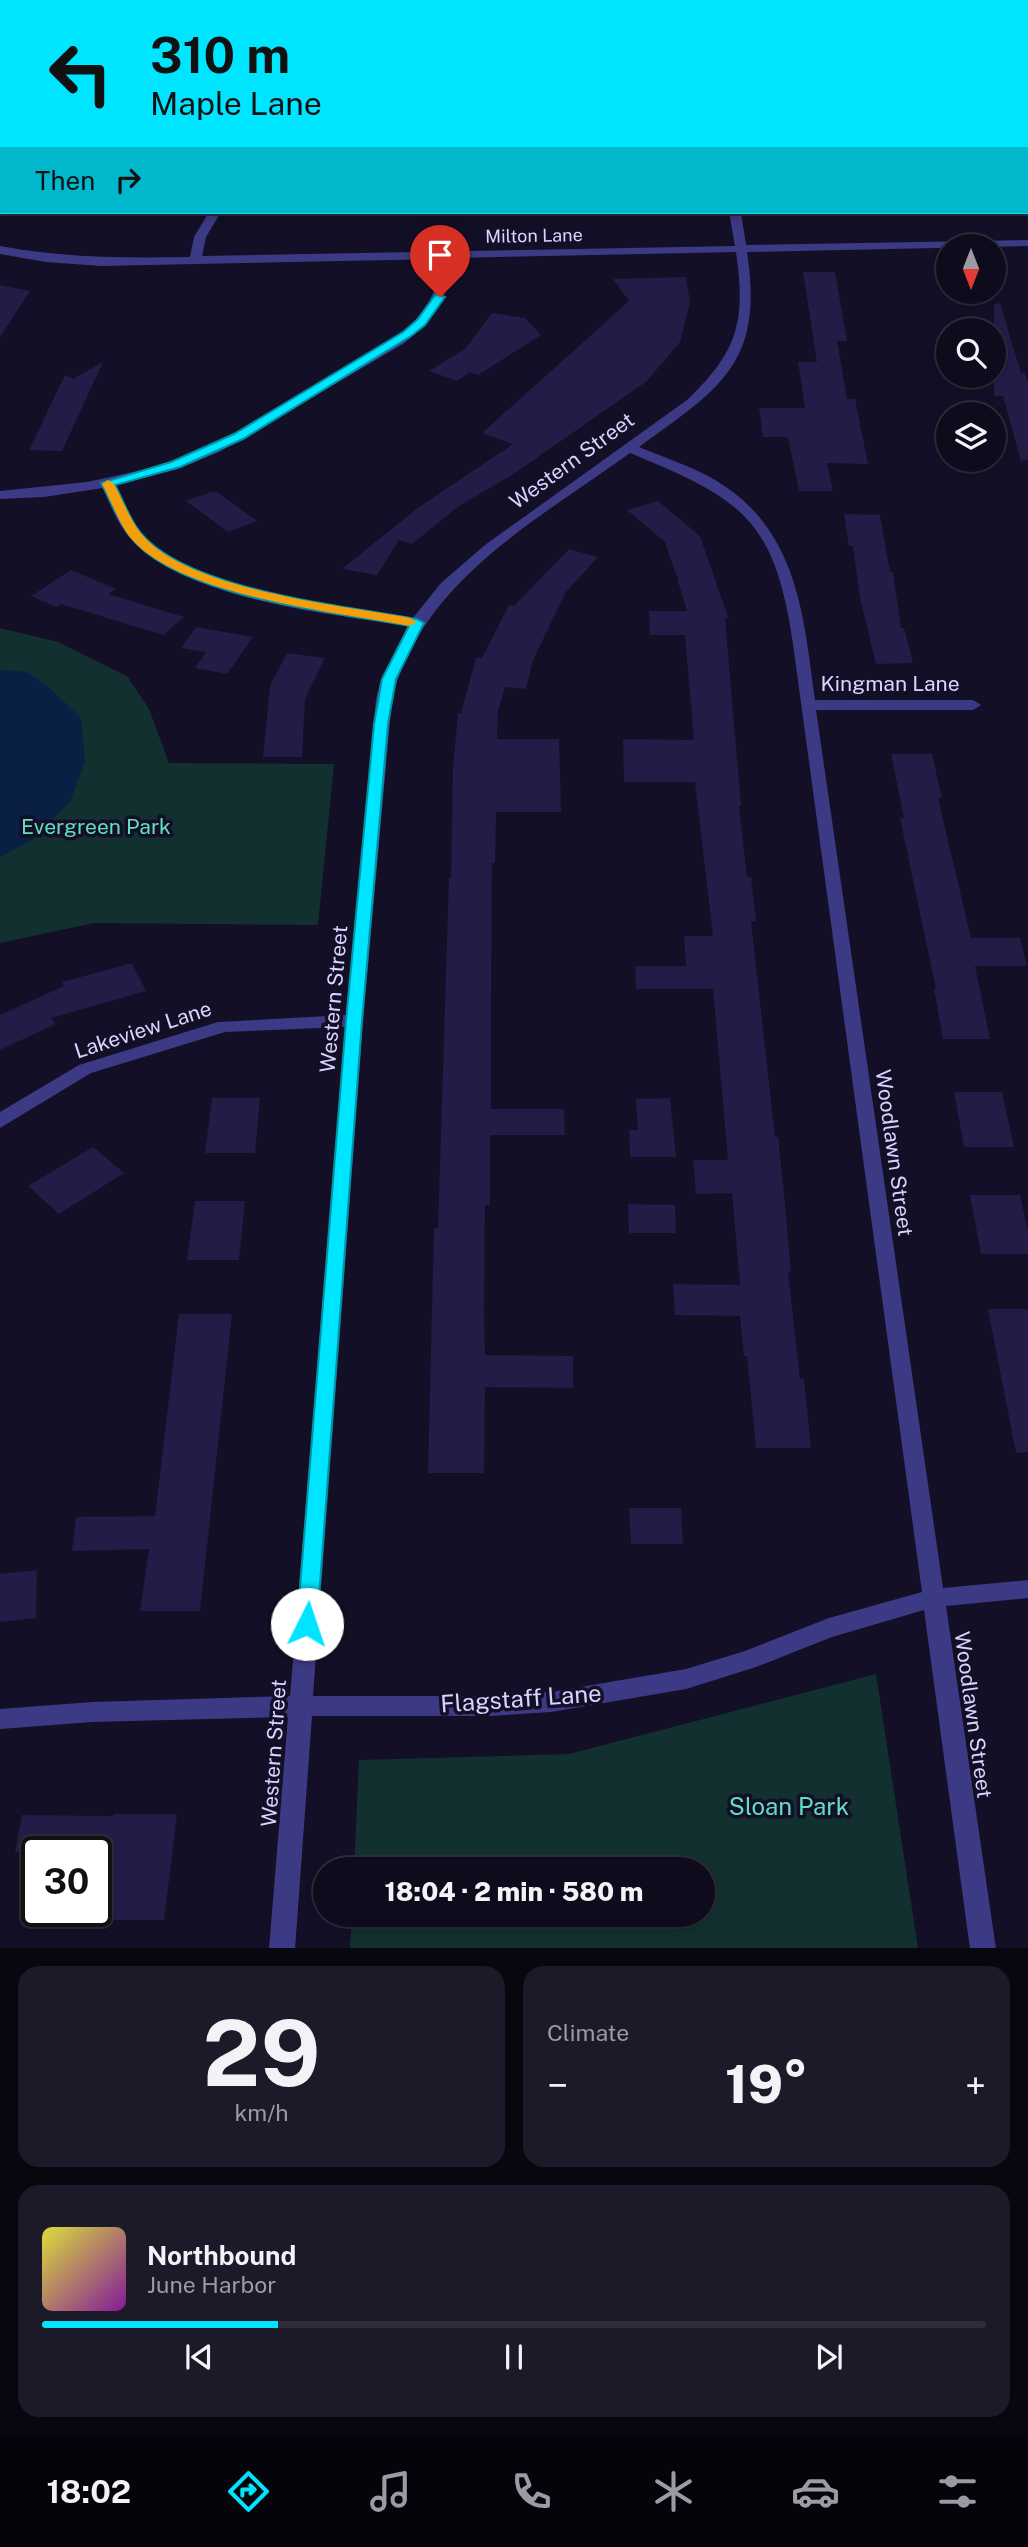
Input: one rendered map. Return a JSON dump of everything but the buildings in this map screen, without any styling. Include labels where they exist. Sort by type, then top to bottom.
[{"type":"street","points":[[195,260],[200,237],[214,214]]},
{"type":"street","name":"Western Street","points":[[282,1948],[354,1021],[384,699],[389,679],[417,623],[446,586],[490,548],[702,394],[732,359],[742,340],[748,312],[735,214]]},
{"type":"street","name":"Milton Lane","points":[[0,250],[71,261],[1028,243]]},
{"type":"street","points":[[0,495],[47,492],[108,483],[176,465],[222,445],[388,347],[421,322],[432,310],[444,286],[447,256]]},
{"type":"street","name":"Woodlawn Street","points":[[629,448],[721,490],[738,502],[767,532],[783,559],[787,574],[808,705],[983,1948]]},
{"type":"street","points":[[108,483],[135,534],[165,560],[189,572],[245,591],[417,623]]},
{"type":"street","name":"Kingman Lane","points":[[808,705],[973,705]]},
{"type":"street","name":"Lakeview Lane","points":[[0,1121],[85,1069],[224,1026],[354,1021]]},
{"type":"street","name":"Flagstaff Lane","points":[[0,1719],[92,1712],[301,1706],[490,1706],[551,1702],[686,1679],[748,1660],[829,1628],[934,1598],[1028,1589]]},
{"type":"green space","name":"Evergreen Park","points":[[0,628],[58,642],[127,676],[149,709],[169,763],[334,764],[318,925],[94,923],[0,943]]},
{"type":"green space","name":"Sloan Park","points":[[876,1674],[918,1948],[350,1948],[351,1927],[715,1927],[715,1857],[355,1857],[359,1760],[569,1754]]},
{"type":"water","points":[[0,670],[25,671],[51,689],[81,718],[85,762],[70,802],[32,840],[0,857]]},
{"type":"slow traffic","points":[[108,484],[135,534],[146,546],[165,560],[189,572],[245,591],[410,622]]},
{"type":"route","points":[[307,1624],[354,1021],[381,724],[389,679],[417,623],[245,591],[189,572],[165,560],[135,534],[115,501],[108,483],[176,465],[222,445],[388,347],[421,322],[440,297]]}]
